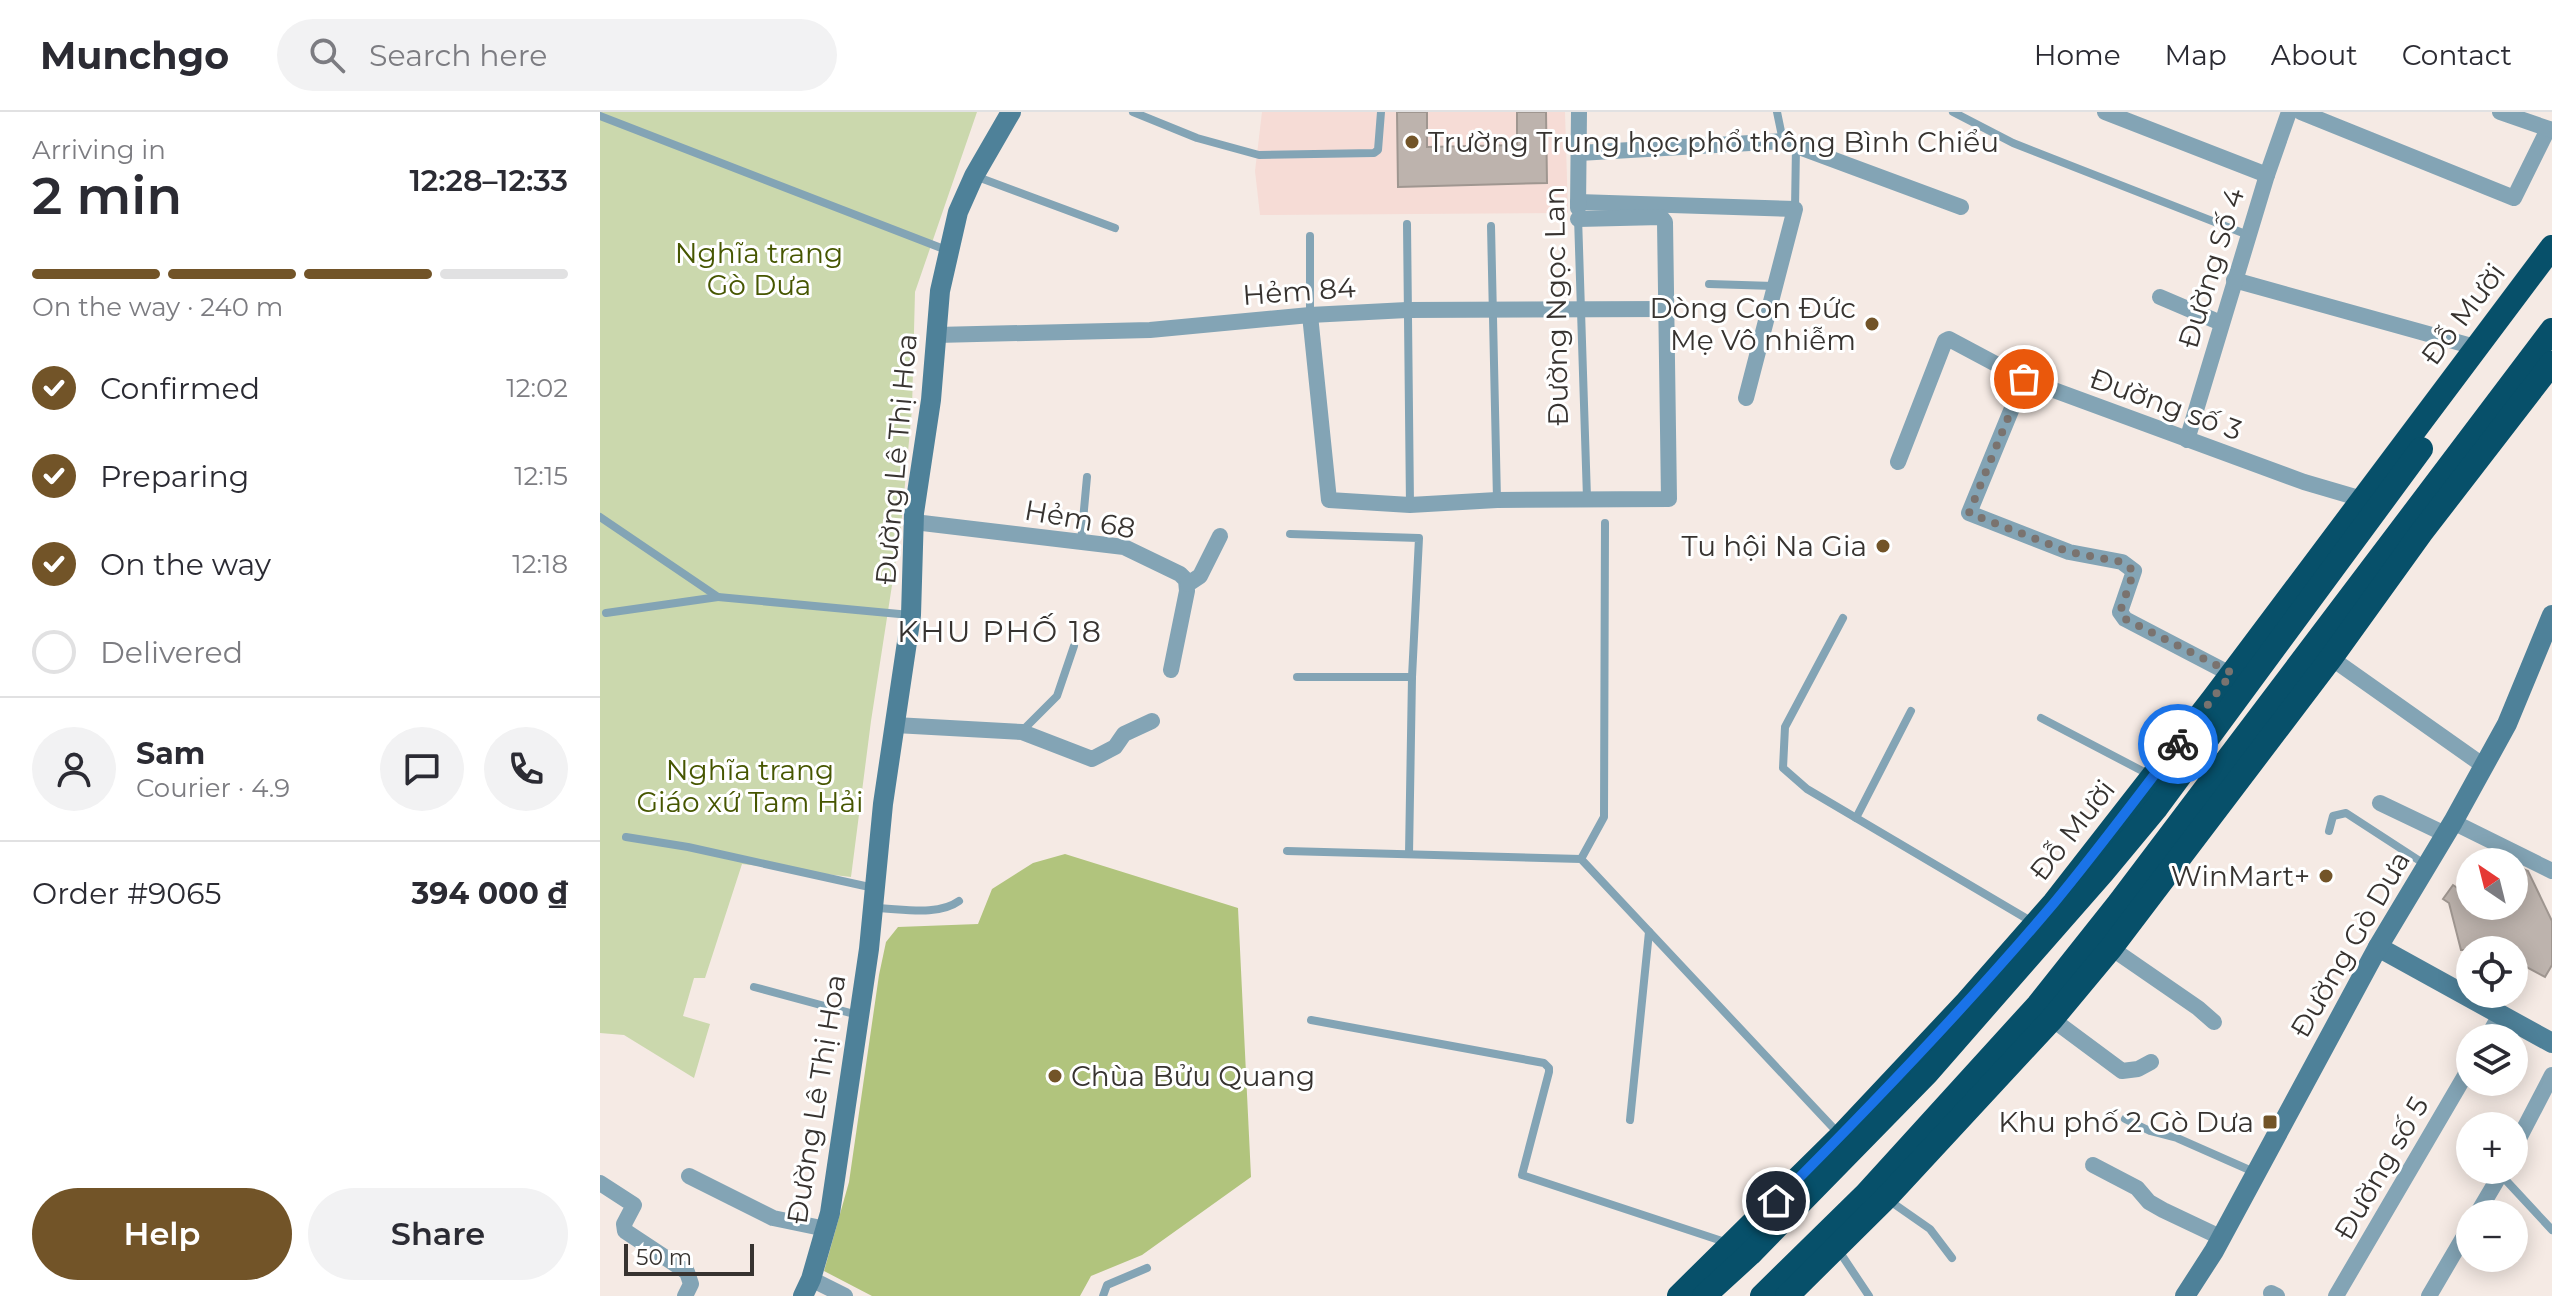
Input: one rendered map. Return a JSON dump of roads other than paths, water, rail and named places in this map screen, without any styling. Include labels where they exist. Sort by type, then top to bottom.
[{"type":"highway","name":"Đỗ Mười","points":[[1679,1296],[1732,1245],[1927,1073],[2103,872],[2157,807],[2239,678],[2362,499],[2552,247]]},
{"type":"highway","name":"Đỗ Mười","points":[[1704,1296],[1750,1254],[1848,1142],[2239,678],[2552,274]]},
{"type":"highway","points":[[1762,1296],[1866,1194],[2038,1005],[2100,928],[2552,330]]},
{"type":"highway","points":[[1787,1296],[1886,1198],[2052,1019],[2111,948],[2552,363]]},
{"type":"highway","points":[[2421,504],[2421,533]]},
{"type":"street","name":"Đường Lê Thị Hoa","points":[[807,1288],[830,1213],[859,1015],[883,804],[911,615],[914,522],[931,400],[940,291],[958,212],[974,176],[1011,112]]},
{"type":"street","name":"Đường Ngọc Lan","points":[[1578,210],[1579,112]]},
{"type":"street","points":[[2105,112],[2267,175]]},
{"type":"street","name":"Đường Số 4","points":[[2187,440],[2234,280],[2289,112]]},
{"type":"street","points":[[2301,112],[2514,198],[2551,129],[2500,112]]},
{"type":"street","points":[[1579,153],[1789,143],[1961,207]]},
{"type":"street","points":[[1578,210],[1795,209],[1746,398]]},
{"type":"street","points":[[1310,315],[1329,500],[1410,505],[1497,500],[1669,499],[1664,219],[1578,210]]},
{"type":"street","points":[[2234,280],[2475,347]]},
{"type":"street","points":[[2160,297],[2221,323]]},
{"type":"street","name":"Hẻm 84","points":[[936,335],[1150,330],[1310,315],[1407,310],[1666,309]]},
{"type":"street","name":"Đường số 3","points":[[1898,462],[1947,339],[2024,379],[2304,482],[2362,499]]},
{"type":"street","points":[[2024,379],[1969,513],[2069,552],[2122,562],[2134,571],[2120,612],[2125,619],[2239,678]]},
{"type":"street","name":"Hẻm 68","points":[[914,522],[1124,547],[1180,574],[1188,584]]},
{"type":"street","points":[[1171,670],[1188,584],[1200,576],[1220,536]]},
{"type":"street","name":"Đường Gò Dưa","points":[[2185,1296],[2378,947],[2507,724],[2552,615]]},
{"type":"street","points":[[2331,658],[2484,766]]},
{"type":"street","points":[[895,725],[1022,732],[1092,759],[1115,747],[1124,734],[1152,721]]},
{"type":"street","points":[[2380,803],[2552,871]]},
{"type":"street","points":[[2378,947],[2552,1043]]},
{"type":"street","points":[[2111,948],[2214,1022]]},
{"type":"street","points":[[2495,1024],[2501,1013]]},
{"type":"street","points":[[2052,1019],[2122,1071],[2138,1069],[2151,1062]]},
{"type":"street","points":[[2528,1121],[2552,1075]]},
{"type":"street","name":"Đường số 5","points":[[2336,1296],[2456,1091]]},
{"type":"street","points":[[2093,1165],[2137,1188],[2149,1202],[2163,1210],[2220,1237]]},
{"type":"street","points":[[689,1176],[773,1218],[826,1229]]},
{"type":"street","points":[[600,1183],[634,1205],[624,1224],[625,1231],[687,1272],[691,1284],[685,1296]]},
{"type":"street","points":[[2429,1296],[2456,1250]]},
{"type":"street","points":[[807,1288],[845,1296]]},
{"type":"lane","points":[[1133,112],[1197,138],[1259,155],[1374,153],[1378,150],[1381,112]]},
{"type":"lane","points":[[1777,112],[1789,143],[1795,209]]},
{"type":"lane","points":[[1953,112],[2013,143],[2248,235]]},
{"type":"lane","points":[[600,116],[950,251]]},
{"type":"lane","points":[[974,176],[1115,228]]},
{"type":"lane","name":"Đường Ngọc Lan","points":[[1578,210],[1587,498]]},
{"type":"lane","points":[[1407,224],[1410,505]]},
{"type":"lane","points":[[1491,226],[1497,500]]},
{"type":"lane","points":[[1310,236],[1310,315]]},
{"type":"lane","points":[[1709,284],[1775,286]]},
{"type":"lane","points":[[1081,542],[1087,477]]},
{"type":"lane","points":[[600,517],[718,597]]},
{"type":"lane","points":[[1581,859],[1604,817],[1605,523]]},
{"type":"lane","points":[[1290,534],[1419,538],[1412,677],[1409,854]]},
{"type":"lane","points":[[606,613],[718,597],[911,615]]},
{"type":"lane","points":[[1843,618],[1785,727],[1783,768],[1807,789],[2035,923]]},
{"type":"lane","points":[[1022,732],[1057,696],[1074,646]]},
{"type":"lane","points":[[1297,677],[1412,677]]},
{"type":"lane","points":[[1856,818],[1911,711]]},
{"type":"lane","points":[[2041,718],[2153,777]]},
{"type":"lane","points":[[2329,831],[2333,816],[2346,813],[2427,866]]},
{"type":"lane","points":[[626,837],[688,847],[873,898],[938,909],[951,907],[959,901]]},
{"type":"lane","points":[[1287,851],[1581,859],[1848,1142]]},
{"type":"lane","points":[[1630,1120],[1649,932]]},
{"type":"lane","points":[[754,987],[859,1015]]},
{"type":"lane","points":[[1311,1020],[1544,1063],[1549,1072],[1522,1175],[1732,1245]]},
{"type":"lane","points":[[2125,1119],[2255,1172]]},
{"type":"lane","points":[[2512,1184],[2552,1230]]},
{"type":"lane","points":[[1886,1198],[1930,1229],[1952,1258]]},
{"type":"lane","points":[[1837,1247],[1869,1296]]},
{"type":"lane","points":[[1103,1296],[1107,1285],[1147,1268]]},
{"type":"place","name":"Trường Trung học phổ thông Bình Chiểu","points":[[1412,142]]},
{"type":"place","name":"Dòng Con Đức Mẹ Vô nhiễm","points":[[1872,324]]},
{"type":"place","name":"Tu hội Na Gia","points":[[1883,546]]},
{"type":"place","name":"WinMart+","points":[[2326,876]]},
{"type":"place","name":"Chùa Bửu Quang","points":[[1055,1076]]},
{"type":"place","name":"Khu phố 2 Gò Dưa","points":[[2270,1122]]},
{"type":"district","name":"KHU PHỐ 18","points":[[1000,632]]},
{"type":"park label","name":"Nghĩa trang Gò Dưa","points":[[759,269]]},
{"type":"park label","name":"Nghĩa trang Giáo xứ Tam Hải","points":[[750,786]]}]
